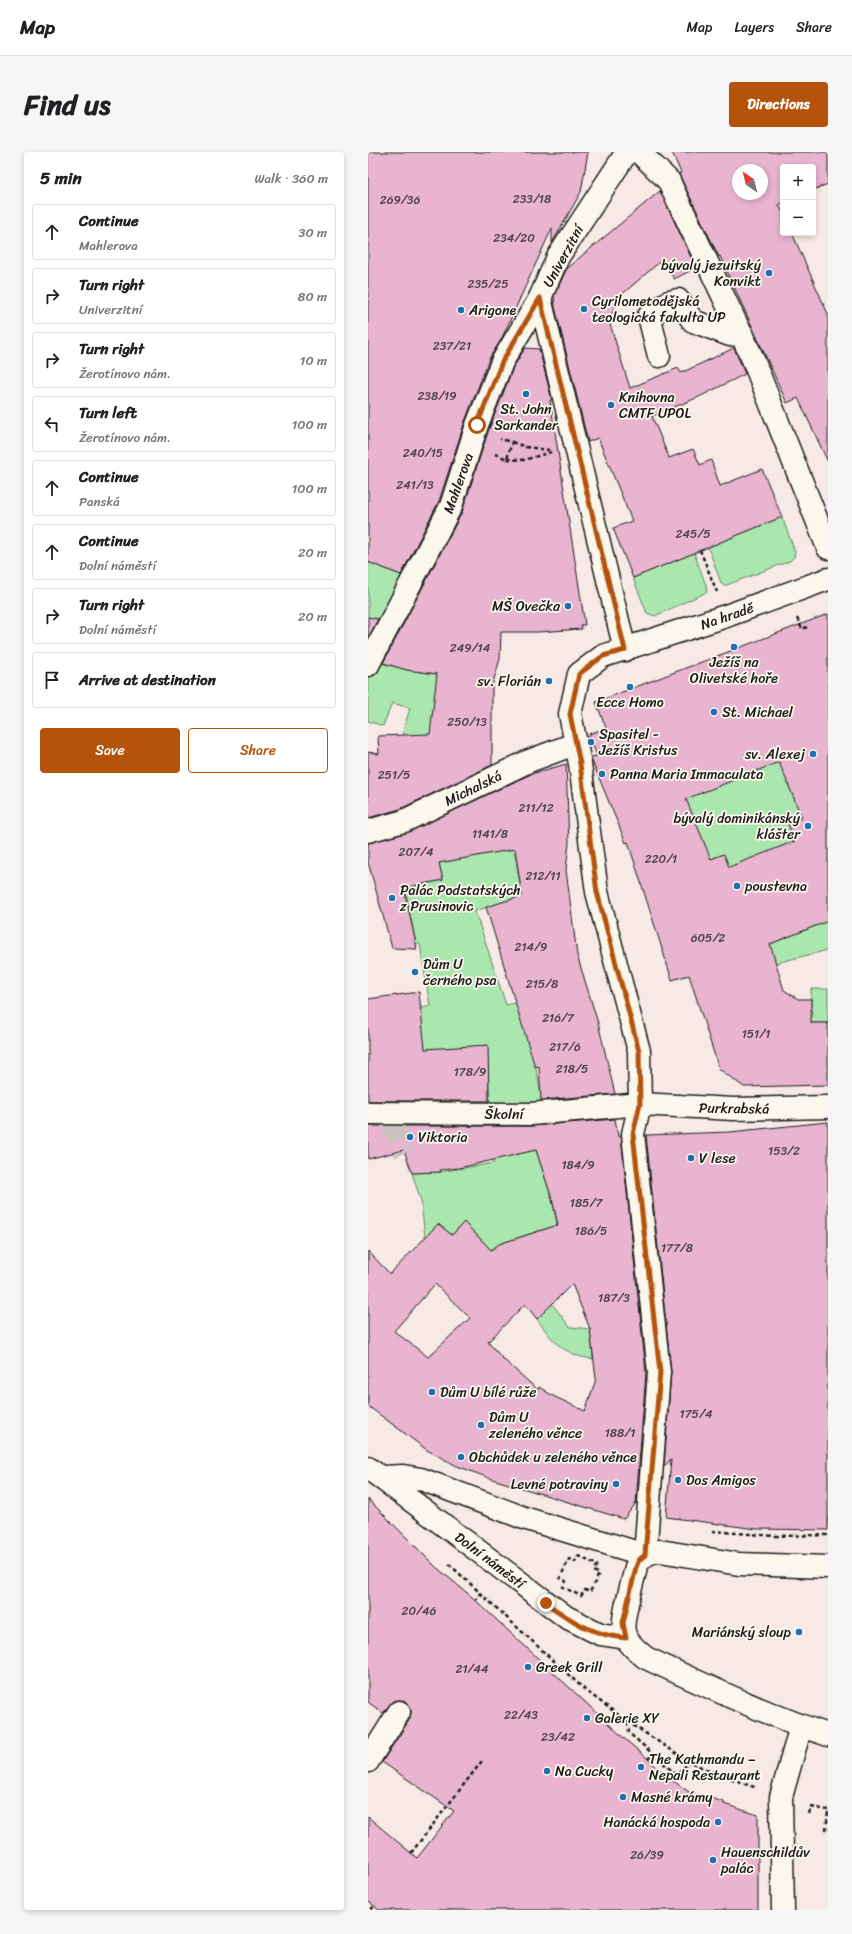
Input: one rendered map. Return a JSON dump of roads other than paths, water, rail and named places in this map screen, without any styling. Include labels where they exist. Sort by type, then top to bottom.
[{"type":"street","name":"Univerzitní","points":[[625,650],[540,298],[558,257],[627,152]]},
{"type":"street","points":[[639,152],[669,181],[752,357],[828,548]]},
{"type":"street","name":"Mahlerova","points":[[368,665],[451,506],[477,425],[502,362],[540,298]]},
{"type":"street","points":[[659,356],[649,316],[669,302],[678,300],[693,320],[730,335],[741,332]]},
{"type":"street","name":"Na hradě","points":[[645,1555],[660,1372],[633,1134],[640,1104],[639,1051],[597,892],[576,743],[570,714],[579,674],[603,656],[726,616],[828,579]]},
{"type":"street","name":"Michalská","points":[[368,831],[404,821],[529,761],[576,743]]},
{"type":"street","name":"Purkrabská","points":[[640,1104],[733,1109],[828,1107]]},
{"type":"street","name":"Školní","points":[[381,1115],[532,1114],[640,1104]]},
{"type":"street","name":"Dolní náměstí","points":[[375,1472],[421,1479],[524,1518],[645,1555],[651,1552],[660,1551],[739,1564],[828,1566]]},
{"type":"street","name":"Dolní náměstí","points":[[375,1472],[566,1617],[600,1634],[626,1638]]},
{"type":"street","points":[[645,1555],[639,1560],[636,1567],[623,1623],[626,1638],[637,1651],[646,1658],[715,1690],[801,1726],[828,1735]]},
{"type":"street","points":[[368,1761],[399,1712]]},
{"type":"street","points":[[783,1910],[781,1797],[801,1726]]},
{"type":"tunnel","points":[[390,1120],[405,1153]]},
{"type":"place","name":"bývalý jezuitský Konvikt","points":[[769,273]]},
{"type":"place","name":"Cyrilometodějská teologická fakulta UP","points":[[584,309]]},
{"type":"place","name":"Arigone","points":[[461,310]]},
{"type":"place","name":"St. John Sarkander","points":[[526,394]]},
{"type":"place","name":"Knihovna CMTF UPOL","points":[[611,405]]},
{"type":"place","name":"MŠ Ovečka","points":[[568,606]]},
{"type":"place","name":"Ježíš na Olivetské hoře","points":[[734,647]]},
{"type":"place","name":"sv. Florián","points":[[549,681]]},
{"type":"place","name":"Ecce Homo","points":[[630,687]]},
{"type":"place","name":"St. Michael","points":[[714,712]]},
{"type":"place","name":"Spasitel - Ježíš Kristus","points":[[591,742]]},
{"type":"place","name":"sv. Alexej","points":[[813,754]]},
{"type":"place","name":"Panna Maria Immaculata","points":[[602,774]]},
{"type":"place","name":"bývalý dominikánský klášter","points":[[808,826]]},
{"type":"place","name":"poustevna","points":[[737,886]]},
{"type":"place","name":"Palác Podstatských z Prusinovic","points":[[392,898]]},
{"type":"place","name":"Dům U černého psa","points":[[415,972]]},
{"type":"place","name":"Viktoria","points":[[410,1137]]},
{"type":"place","name":"V lese","points":[[691,1158]]},
{"type":"place","name":"Dům U bílé růže","points":[[432,1392]]},
{"type":"place","name":"Dům U zeleného věnce","points":[[481,1425]]},
{"type":"place","name":"Obchůdek u zeleného věnce","points":[[461,1457]]},
{"type":"place","name":"Dos Amigos","points":[[678,1480]]},
{"type":"place","name":"Levné potraviny","points":[[616,1484]]},
{"type":"place","name":"Mariánský sloup","points":[[799,1632]]},
{"type":"place","name":"Greek Grill","points":[[528,1667]]},
{"type":"place","name":"Galerie XY","points":[[587,1718]]},
{"type":"place","name":"The Kathmandu – Nepali Restaurant","points":[[641,1767]]},
{"type":"place","name":"Na Cucky","points":[[547,1771]]},
{"type":"place","name":"Masné krámy","points":[[623,1797]]},
{"type":"place","name":"Hanácká hospoda","points":[[718,1822]]},
{"type":"place","name":"Hauenschildův palác","points":[[713,1860]]}]
